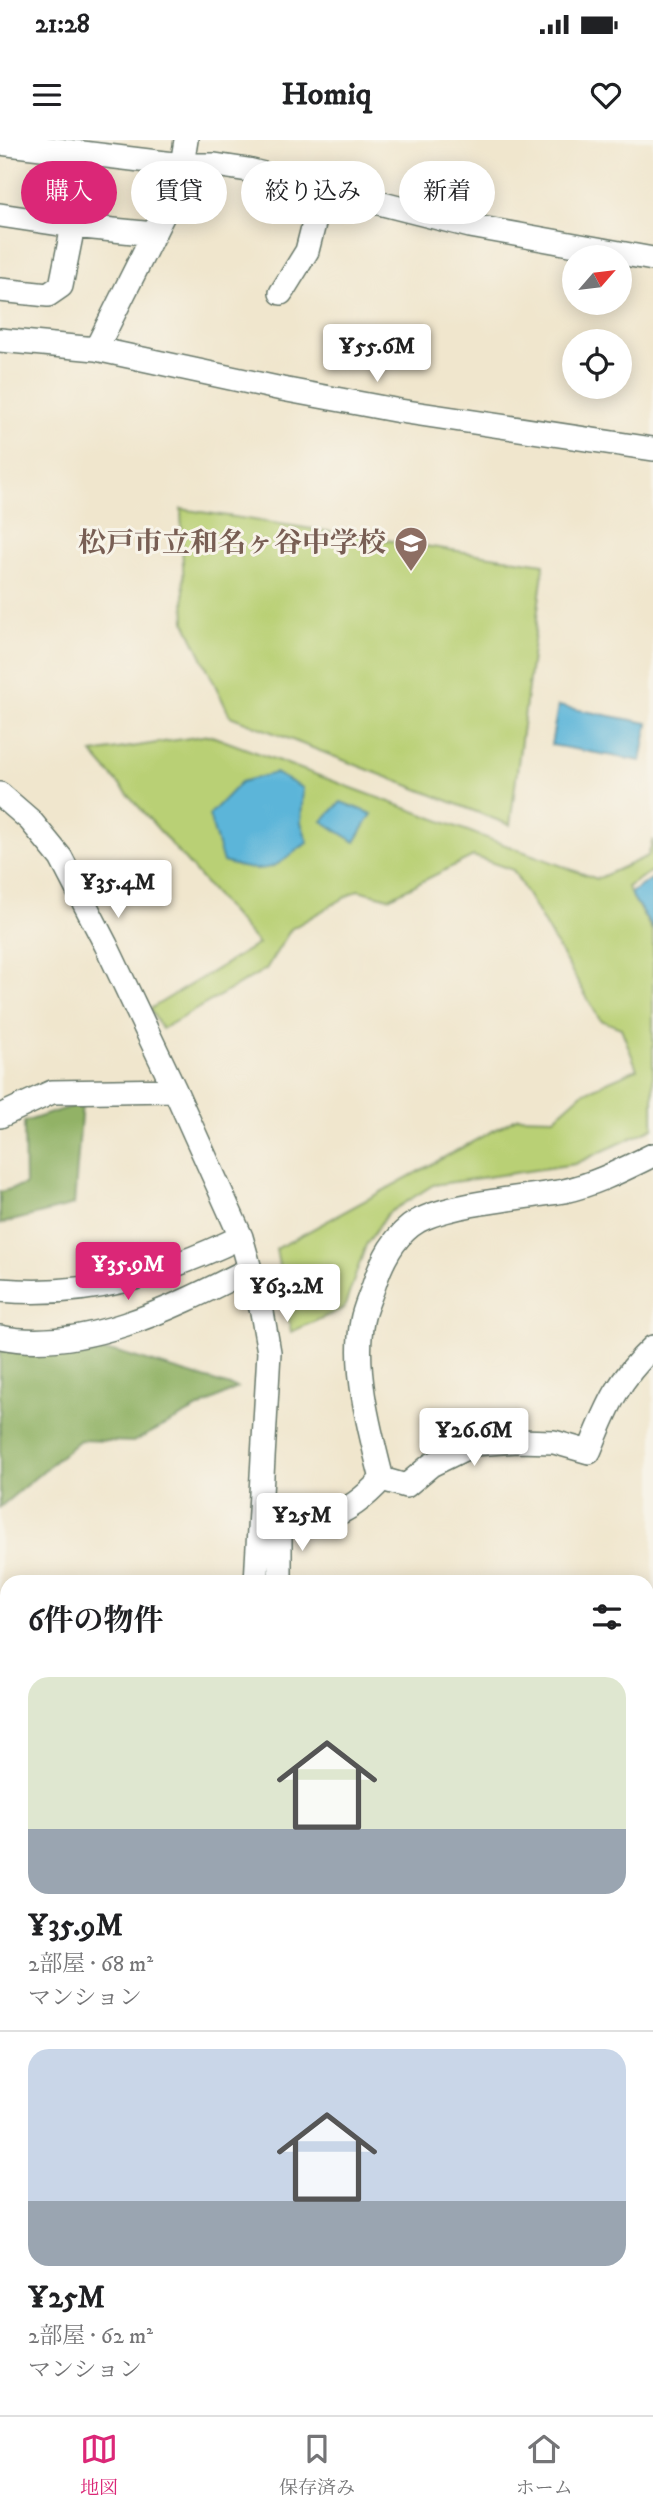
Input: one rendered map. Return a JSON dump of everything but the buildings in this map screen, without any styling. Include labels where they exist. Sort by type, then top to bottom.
[{"type":"street","points":[[184,161],[186,140]]},
{"type":"street","points":[[0,143],[143,161]]},
{"type":"street","points":[[385,204],[470,226],[653,258]]},
{"type":"street","points":[[0,215],[154,234]]},
{"type":"street","points":[[96,349],[159,224]]},
{"type":"street","points":[[281,293],[307,251],[314,224]]},
{"type":"street","points":[[0,290],[48,295],[61,286],[73,226]]},
{"type":"street","points":[[0,340],[96,349],[400,411],[653,449]]},
{"type":"street","points":[[0,794],[30,820],[61,858],[175,1090],[241,1237],[262,1312],[269,1352],[270,1524],[278,1575]]},
{"type":"street","points":[[0,1116],[52,1092],[175,1090]]},
{"type":"street","points":[[382,1479],[360,1370],[362,1321],[379,1269],[397,1240],[419,1221],[440,1213],[568,1190],[603,1180],[653,1155]]},
{"type":"street","points":[[0,1290],[19,1292],[95,1288],[158,1272],[241,1237]]},
{"type":"street","points":[[0,1337],[75,1337],[114,1327],[150,1316],[250,1269]]},
{"type":"street","points":[[382,1479],[406,1486],[431,1465],[474,1444],[554,1442],[589,1452],[610,1401],[632,1367],[653,1347]]},
{"type":"street","points":[[270,1524],[324,1521],[364,1499],[382,1479]]},
{"type":"street","points":[[258,1575],[270,1524]]},
{"type":"green space","points":[[181,509],[544,564],[510,825],[230,716],[185,622]]},
{"type":"green space","points":[[209,735],[597,879],[648,856],[653,839],[653,870],[627,887],[653,932],[653,1128],[575,1164],[433,1185],[387,1214],[366,1245],[344,1308],[291,1332],[276,1249],[518,1117],[554,1118],[582,1093],[637,1069],[621,1028],[600,1020],[513,870],[473,856],[389,898],[358,890],[291,929],[266,969],[162,1029],[150,1009],[258,944],[92,753]]},
{"type":"green space","points":[[82,1103],[74,1205],[0,1224],[0,1192],[25,1185],[24,1122]]},
{"type":"green space","points":[[0,1350],[117,1352],[237,1388],[133,1442],[80,1440],[0,1507]]},
{"type":"water","points":[[558,706],[648,723],[641,761],[551,745]]},
{"type":"water","points":[[275,773],[303,788],[301,822],[308,843],[276,865],[261,869],[223,862],[209,815],[241,782]]},
{"type":"water","points":[[341,802],[372,814],[355,842],[322,821]]},
{"type":"water","points":[[653,878],[653,929],[630,893]]},
{"type":"place","name":"松戸市立和名ヶ谷中学校","points":[[411,573]]}]
